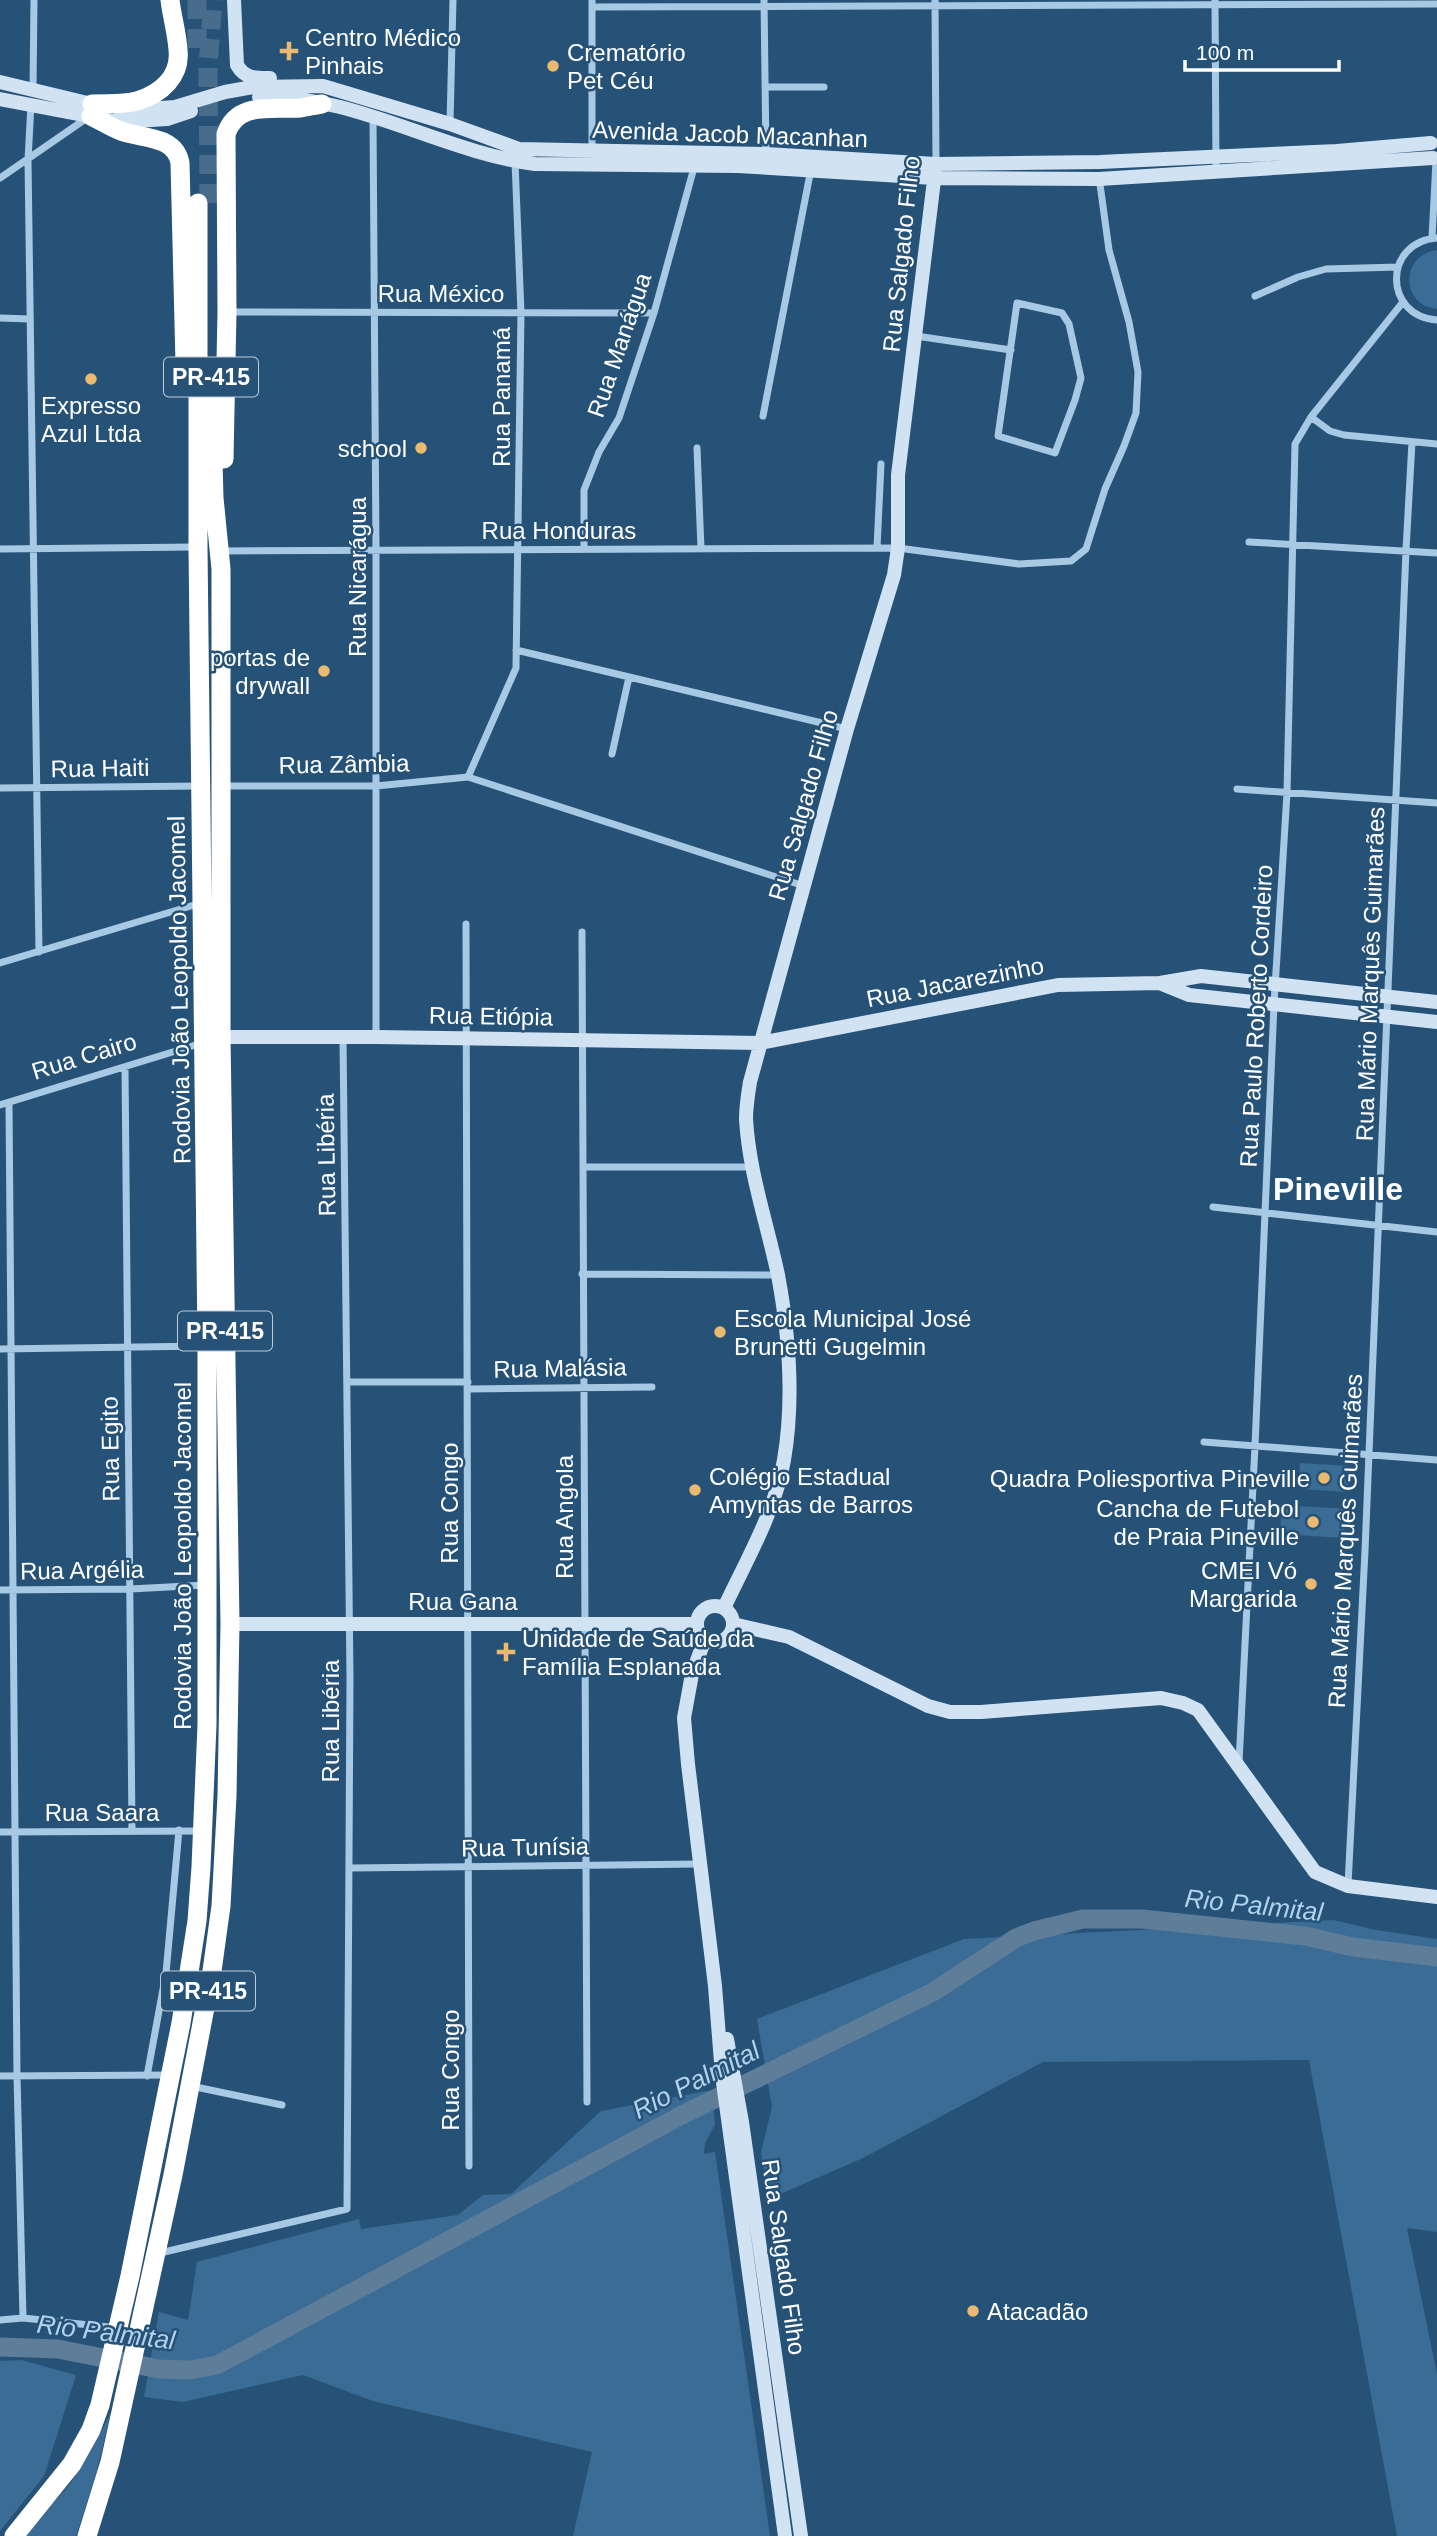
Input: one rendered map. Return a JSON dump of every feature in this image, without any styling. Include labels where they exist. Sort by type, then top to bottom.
[{"type":"highway","points":[[91,110],[136,101],[162,89],[172,79],[178,65],[178,49],[170,0]]},
{"type":"highway","points":[[220,551],[226,413],[225,142],[228,128],[236,117],[251,109],[300,108],[323,95]]},
{"type":"highway","points":[[91,110],[121,131],[151,137],[165,143],[174,149],[179,158],[186,409],[198,488]]},
{"type":"highway","name":"Rodovia João Leopoldo Jacomel","points":[[14,2536],[57,2484],[84,2442],[96,2418],[108,2374],[192,1959],[203,1831],[207,1725],[207,1346],[212,1040],[221,786],[220,551],[214,498],[203,203],[198,488],[202,903],[212,1040],[230,1624],[227,1796],[220,1906],[212,1970],[191,2086],[130,2378],[110,2462],[87,2536]]},
{"type":"highway","points":[[207,1585],[212,1605],[219,1616],[230,1624]]},
{"type":"main road","points":[[234,0],[236,61],[241,72],[254,78],[300,79],[323,95]]},
{"type":"main road","points":[[0,82],[32,97]]},
{"type":"main road","name":"Avenida Jacob Macanhan","points":[[32,97],[91,110],[118,111],[175,107],[248,97],[323,95],[450,124],[519,149],[696,159],[811,169],[935,171],[1099,179],[1216,172],[1435,152]]},
{"type":"main road","name":"Avenida Jacob Macanhan","points":[[323,95],[373,118],[446,142],[535,164],[766,154],[935,171],[1337,151],[1435,152]]},
{"type":"main road","points":[[0,99],[32,97]]},
{"type":"main road","points":[[446,142],[450,124]]},
{"type":"main road","name":"Rua Salgado Filho","points":[[724,1608],[767,1514],[784,1461],[788,1408],[788,1356],[778,1275],[753,1167],[746,1117],[750,1082],[847,729],[894,575],[898,548],[898,475],[935,171]]},
{"type":"main road","name":"Rua Jacarezinho","points":[[760,1043],[1058,985],[1160,983],[1201,976],[1437,1002]]},
{"type":"main road","name":"Rua Jacarezinho","points":[[1160,983],[1189,995],[1437,1022]]},
{"type":"main road","name":"Rua Etiópia","points":[[212,1040],[376,1037],[760,1043]]},
{"type":"main road","points":[[715,1605],[724,1608],[731,1615],[733,1624],[730,1634],[723,1640],[714,1642],[705,1639],[696,1624],[697,1617],[705,1608],[715,1605]]},
{"type":"main road","name":"Rua Gana","points":[[230,1624],[696,1624]]},
{"type":"main road","points":[[733,1624],[789,1637],[928,1706],[950,1712],[1161,1698],[1184,1703],[1198,1710],[1315,1872],[1348,1886],[1437,1898]]},
{"type":"main road","name":"Rua Salgado Filho","points":[[705,1639],[692,1674],[684,1718],[715,1986],[802,2536]]},
{"type":"main road","name":"Rua Salgado Filho","points":[[735,2122],[785,2536]]},
{"type":"street","points":[[34,0],[28,160],[38,953]]},
{"type":"street","points":[[450,124],[453,0]]},
{"type":"street","points":[[1215,3],[1216,172]]},
{"type":"street","points":[[592,152],[592,4],[1437,4]]},
{"type":"street","points":[[764,4],[766,154]]},
{"type":"street","name":"Rua Salgado Filho","points":[[935,4],[935,171]]},
{"type":"street","points":[[765,87],[824,87]]},
{"type":"street","points":[[0,178],[28,160],[91,110]]},
{"type":"street","name":"Rua Nicarágua","points":[[373,118],[376,1037]]},
{"type":"street","points":[[1435,152],[1435,238],[1421,241],[1403,256],[1396,283],[1403,302],[1418,315],[1437,320]]},
{"type":"street","name":"Rua Manágua","points":[[584,549],[584,490],[595,460],[619,418],[654,313],[696,159]]},
{"type":"street","name":"Rua Panamá","points":[[515,161],[521,313],[519,550]]},
{"type":"street","name":"Rua Honduras","points":[[220,551],[898,548],[1019,564],[1071,561],[1086,549],[1105,489],[1136,413],[1138,372],[1129,322],[1109,250],[1099,179],[1100,162]]},
{"type":"street","points":[[763,416],[811,169]]},
{"type":"street","points":[[1255,296],[1298,277],[1326,269],[1398,267]]},
{"type":"street","name":"Rua Paulo Roberto Cordeiro","points":[[1239,1768],[1274,1004],[1287,793],[1295,444],[1311,417],[1403,302]]},
{"type":"street","points":[[1017,303],[1062,313],[1069,324],[1080,379],[1055,453],[998,436],[1011,350],[1017,303]]},
{"type":"street","name":"Rua México","points":[[227,312],[654,313]]},
{"type":"street","points":[[0,318],[30,318]]},
{"type":"street","points":[[916,336],[1011,350]]},
{"type":"street","points":[[1311,417],[1337,433],[1437,443]]},
{"type":"street","name":"Rua Mário Marquês Guimarães","points":[[1348,1886],[1412,442]]},
{"type":"street","points":[[696,448],[701,549]]},
{"type":"street","points":[[877,548],[881,464]]},
{"type":"street","points":[[1249,542],[1437,553]]},
{"type":"street","points":[[0,549],[198,547]]},
{"type":"street","points":[[519,550],[516,668],[468,777],[804,886]]},
{"type":"street","points":[[516,650],[847,729]]},
{"type":"street","points":[[612,754],[629,677]]},
{"type":"street","name":"Rua Zâmbia","points":[[221,786],[376,786],[468,777]]},
{"type":"street","name":"Rua Haiti","points":[[0,788],[201,786]]},
{"type":"street","points":[[1237,789],[1437,803]]},
{"type":"street","points":[[0,964],[202,903]]},
{"type":"street","name":"Rua Congo","points":[[466,924],[469,2166]]},
{"type":"street","name":"Rua Angola","points":[[582,932],[587,2102]]},
{"type":"street","name":"Rua Libéria","points":[[156,2254],[347,2210],[350,1868],[343,1037]]},
{"type":"street","name":"Rua Cairo","points":[[0,1105],[212,1040]]},
{"type":"street","name":"Rua Egito","points":[[125,1067],[132,1831]]},
{"type":"street","points":[[9,1103],[17,2076],[23,2319]]},
{"type":"street","points":[[583,1167],[753,1167]]},
{"type":"street","points":[[1213,1207],[1437,1232]]},
{"type":"street","points":[[582,1274],[778,1275]]},
{"type":"street","points":[[0,1349],[207,1346]]},
{"type":"street","name":"Rua Malásia","points":[[348,1382],[652,1387]]},
{"type":"street","points":[[1203,1442],[1437,1460]]},
{"type":"street","name":"Rua Argélia","points":[[0,1590],[130,1589],[207,1585]]},
{"type":"street","points":[[147,2076],[166,1973],[179,1830]]},
{"type":"street","name":"Rua Saara","points":[[0,1832],[203,1831]]},
{"type":"street","name":"Rua Tunísia","points":[[350,1868],[700,1864]]},
{"type":"street","points":[[0,2076],[170,2075]]},
{"type":"street","points":[[191,2086],[282,2105]]},
{"type":"street","points":[[0,2320],[23,2319],[118,2328]]},
{"type":"shaded area","points":[[1437,250],[1437,309],[1425,306],[1416,299],[1409,280],[1416,261]]},
{"type":"shaded area","name":"Quadra Poliesportiva Pineville","points":[[1300,1463],[1350,1466],[1348,1492],[1299,1489]]},
{"type":"shaded area","name":"Cancha de Futebol de Praia Pineville","points":[[1282,1505],[1346,1509],[1344,1538],[1280,1534]]},
{"type":"shaded area","points":[[1333,1920],[1376,1930],[1437,1939],[1437,2232],[1407,2228],[1437,2374],[1437,2536],[1397,2536],[1309,2060],[1043,2062],[863,2158],[769,2199],[761,2152],[772,2107],[757,2019],[964,1939]]},
{"type":"shaded area","points":[[712,2090],[715,2125],[705,2143],[704,2154],[715,2152],[770,2536],[573,2536],[592,2452],[373,2401],[303,2375],[183,2402],[144,2397],[159,2312],[188,2320],[197,2262],[359,2219],[361,2229],[458,2215],[483,2195],[511,2194],[601,2111]]},
{"type":"shaded area","points":[[21,2360],[76,2375],[44,2476],[0,2531],[0,2361]]},
{"type":"shaded area","points":[[111,2412],[95,2478],[76,2536],[25,2536],[69,2485]]},
{"type":"waterway","name":"Rio Palmital","points":[[0,2347],[58,2349],[159,2369],[190,2370],[217,2365],[682,2115],[933,1992],[1016,1938],[1034,1931],[1083,1919],[1142,1919],[1305,1936],[1353,1947],[1437,1957]]},
{"type":"tunnel","points":[[197,0],[197,55]]},
{"type":"tunnel","points":[[209,203],[208,65],[213,0]]},
{"type":"place","name":"Centro Médico Pinhais","points":[[289,51]]},
{"type":"place","name":"Crematório Pet Céu","points":[[553,66]]},
{"type":"place","name":"Expresso Azul Ltda","points":[[91,379]]},
{"type":"place","name":"school","points":[[421,448]]},
{"type":"place","name":"portas de drywall","points":[[324,671]]},
{"type":"place","name":"Escola Municipal José Brunetti Gugelmin","points":[[720,1332]]},
{"type":"place","name":"Quadra Poliesportiva Pineville","points":[[1324,1478]]},
{"type":"place","name":"Colégio Estadual Amyntas de Barros","points":[[695,1490]]},
{"type":"place","name":"Cancha de Futebol de Praia Pineville","points":[[1313,1522]]},
{"type":"place","name":"CMEI Vó Margarida","points":[[1311,1584]]},
{"type":"place","name":"Unidade de Saúde da Família Esplanada","points":[[506,1652]]},
{"type":"place","name":"Atacadão","points":[[973,2311]]},
{"type":"district","name":"Pineville","points":[[1338,1189]]}]
